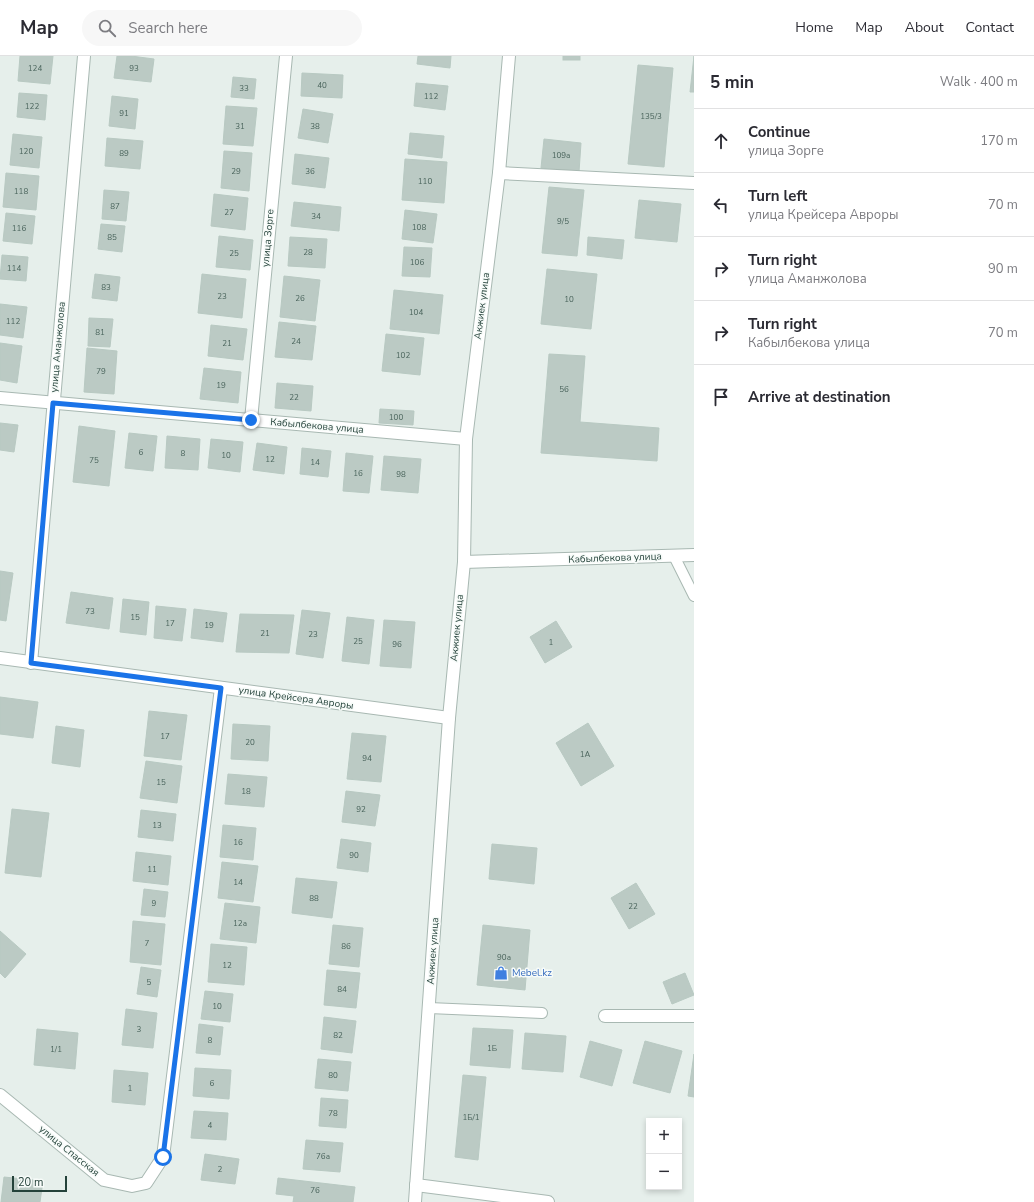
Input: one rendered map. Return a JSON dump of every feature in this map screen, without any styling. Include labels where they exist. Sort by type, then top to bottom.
[{"type":"street","name":"улица Аманжолова","points":[[31,663],[84,56]]},
{"type":"street","name":"улица Зорге","points":[[251,420],[286,56]]},
{"type":"street","name":"Акжиек улица","points":[[415,1202],[449,718],[464,562],[466,439],[499,173],[509,56]]},
{"type":"street","points":[[499,173],[694,184]]},
{"type":"street","name":"Кабылбекова улица","points":[[0,398],[466,439]]},
{"type":"street","name":"Кабылбекова улица","points":[[464,562],[694,555]]},
{"type":"street","name":"улица Крейсера Авроры","points":[[0,658],[449,718]]},
{"type":"street","name":"улица Спасская","points":[[0,1095],[104,1180],[132,1186],[146,1183],[163,1157],[221,688]]},
{"type":"street","points":[[605,1016],[694,1016]]},
{"type":"street","points":[[416,1184],[548,1202]]},
{"type":"lane","points":[[674,556],[694,596]]},
{"type":"lane","points":[[429,1008],[542,1014]]},
{"type":"building","points":[[20,56],[53,56],[50,84],[18,81]]},
{"type":"building","points":[[117,56],[154,59],[151,82],[114,78]]},
{"type":"building","points":[[418,56],[451,56],[450,68],[417,64]]},
{"type":"building","points":[[563,56],[580,56],[580,60],[563,60]]},
{"type":"building","points":[[694,56],[694,92],[690,92]]},
{"type":"building","points":[[638,65],[673,68],[664,167],[628,164]]},
{"type":"building","points":[[302,73],[343,75],[342,98],[301,96]]},
{"type":"building","points":[[233,77],[256,79],[254,99],[231,97]]},
{"type":"building","points":[[416,83],[448,86],[445,110],[414,106]]},
{"type":"building","points":[[19,93],[47,95],[45,120],[17,117]]},
{"type":"building","points":[[112,96],[138,99],[135,129],[109,126]]},
{"type":"building","points":[[226,106],[257,108],[253,146],[223,144]]},
{"type":"building","points":[[303,109],[333,114],[328,143],[298,138]]},
{"type":"building","points":[[410,133],[444,136],[442,158],[408,154]]},
{"type":"building","points":[[13,134],[42,137],[39,168],[10,165]]},
{"type":"building","points":[[107,138],[143,141],[140,169],[105,166]]},
{"type":"building","points":[[544,139],[581,143],[579,172],[541,168]]},
{"type":"building","points":[[224,151],[252,153],[249,191],[221,188]]},
{"type":"building","points":[[295,154],[329,158],[325,188],[292,184]]},
{"type":"building","points":[[405,159],[447,162],[444,203],[402,200]]},
{"type":"building","points":[[6,173],[39,176],[36,210],[3,207]]},
{"type":"building","points":[[549,187],[584,190],[577,256],[542,253]]},
{"type":"building","points":[[104,190],[129,192],[126,221],[102,219]]},
{"type":"building","points":[[214,194],[248,198],[245,230],[211,226]]},
{"type":"building","points":[[639,200],[681,204],[677,242],[635,238]]},
{"type":"building","points":[[294,202],[341,207],[339,231],[291,226]]},
{"type":"building","points":[[405,210],[437,214],[433,243],[402,239]]},
{"type":"building","points":[[6,213],[35,216],[32,244],[3,241]]},
{"type":"building","points":[[101,224],[125,226],[122,252],[98,249]]},
{"type":"building","points":[[219,236],[253,240],[250,270],[216,267]]},
{"type":"building","points":[[290,237],[327,239],[325,268],[288,266]]},
{"type":"building","points":[[588,237],[624,240],[622,259],[587,255]]},
{"type":"building","points":[[404,247],[432,248],[430,277],[402,276]]},
{"type":"building","points":[[2,255],[28,257],[26,281],[0,279]]},
{"type":"building","points":[[547,269],[597,274],[591,329],[541,324]]},
{"type":"building","points":[[95,274],[120,277],[117,301],[92,298]]},
{"type":"building","points":[[202,274],[246,279],[242,318],[198,313]]},
{"type":"building","points":[[284,276],[320,280],[315,321],[280,317]]},
{"type":"building","points":[[394,290],[443,295],[439,334],[390,329]]},
{"type":"building","points":[[0,304],[27,307],[23,338],[0,335]]},
{"type":"building","points":[[89,318],[113,319],[110,347],[88,346]]},
{"type":"building","points":[[279,322],[316,326],[312,360],[275,357]]},
{"type":"building","points":[[211,325],[247,329],[243,360],[208,356]]},
{"type":"building","points":[[386,334],[424,338],[420,375],[382,371]]},
{"type":"building","points":[[0,343],[22,346],[17,383],[0,380]]},
{"type":"building","points":[[87,348],[117,351],[114,394],[84,392]]},
{"type":"building","points":[[549,354],[585,356],[580,422],[659,428],[657,461],[541,453]]},
{"type":"building","points":[[204,368],[241,372],[238,403],[200,399]]},
{"type":"building","points":[[277,383],[313,386],[311,411],[275,408]]},
{"type":"building","points":[[380,409],[414,411],[413,425],[379,423]]},
{"type":"building","points":[[0,423],[18,425],[14,452],[0,450]]},
{"type":"building","points":[[79,426],[115,431],[109,486],[73,482]]},
{"type":"building","points":[[129,433],[157,436],[153,471],[125,468]]},
{"type":"building","points":[[167,436],[200,439],[198,470],[165,468]]},
{"type":"building","points":[[211,439],[243,442],[240,472],[208,468]]},
{"type":"building","points":[[257,443],[287,447],[284,474],[253,470]]},
{"type":"building","points":[[302,448],[331,451],[328,477],[300,474]]},
{"type":"building","points":[[346,453],[373,456],[369,493],[343,491]]},
{"type":"building","points":[[384,456],[421,459],[418,493],[381,490]]},
{"type":"building","points":[[0,571],[13,573],[6,621],[0,620]]},
{"type":"building","points":[[71,592],[113,598],[109,629],[66,623]]},
{"type":"building","points":[[123,599],[149,602],[146,635],[120,632]]},
{"type":"building","points":[[156,606],[186,609],[182,641],[154,638]]},
{"type":"building","points":[[194,609],[227,613],[223,642],[191,638]]},
{"type":"building","points":[[302,610],[330,613],[323,658],[296,654]]},
{"type":"building","points":[[240,614],[294,615],[289,653],[236,652]]},
{"type":"building","points":[[347,617],[374,620],[369,664],[342,661]]},
{"type":"building","points":[[384,620],[415,622],[411,668],[380,666]]},
{"type":"building","points":[[556,621],[572,647],[545,663],[530,637]]},
{"type":"building","points":[[0,697],[38,702],[33,738],[0,734]]},
{"type":"building","points":[[149,711],[187,715],[181,760],[144,756]]},
{"type":"building","points":[[588,723],[614,766],[581,786],[556,743]]},
{"type":"building","points":[[233,724],[270,726],[268,761],[231,759]]},
{"type":"building","points":[[56,726],[84,730],[80,767],[52,763]]},
{"type":"building","points":[[352,733],[386,736],[381,782],[347,779]]},
{"type":"building","points":[[146,761],[182,766],[177,803],[140,798]]},
{"type":"building","points":[[228,774],[267,777],[264,807],[225,804]]},
{"type":"building","points":[[346,791],[380,795],[375,826],[342,822]]},
{"type":"building","points":[[12,809],[49,813],[41,877],[5,873]]},
{"type":"building","points":[[141,810],[176,814],[173,841],[138,837]]},
{"type":"building","points":[[223,825],[256,828],[253,860],[220,857]]},
{"type":"building","points":[[341,839],[371,843],[368,872],[337,868]]},
{"type":"building","points":[[492,844],[537,848],[534,884],[489,879]]},
{"type":"building","points":[[136,852],[171,856],[168,885],[133,881]]},
{"type":"building","points":[[222,862],[258,866],[253,902],[218,898]]},
{"type":"building","points":[[296,878],[337,882],[332,918],[292,913]]},
{"type":"building","points":[[636,883],[655,914],[629,929],[611,898]]},
{"type":"building","points":[[144,889],[168,892],[165,917],[141,915]]},
{"type":"building","points":[[225,903],[260,907],[256,943],[220,939]]},
{"type":"building","points":[[133,921],[165,924],[161,965],[130,962]]},
{"type":"building","points":[[333,925],[363,928],[359,967],[329,964]]},
{"type":"building","points":[[483,925],[530,930],[525,990],[477,985]]},
{"type":"building","points":[[0,931],[26,954],[5,978],[0,973]]},
{"type":"building","points":[[211,944],[247,947],[244,985],[208,982]]},
{"type":"building","points":[[141,967],[161,970],[157,997],[137,994]]},
{"type":"building","points":[[327,970],[360,973],[356,1008],[324,1005]]},
{"type":"building","points":[[685,973],[694,995],[672,1004],[663,982]]},
{"type":"building","points":[[205,991],[233,994],[230,1022],[201,1019]]},
{"type":"building","points":[[126,1009],[157,1013],[153,1048],[122,1045]]},
{"type":"building","points":[[324,1017],[356,1021],[352,1053],[321,1049]]},
{"type":"building","points":[[199,1024],[223,1027],[220,1055],[196,1053]]},
{"type":"building","points":[[473,1028],[513,1030],[510,1068],[470,1065]]},
{"type":"building","points":[[37,1029],[78,1033],[75,1069],[34,1065]]},
{"type":"building","points":[[525,1033],[566,1036],[563,1072],[522,1069]]},
{"type":"building","points":[[590,1041],[622,1050],[612,1086],[580,1077]]},
{"type":"building","points":[[645,1041],[682,1051],[670,1093],[633,1083]]},
{"type":"building","points":[[694,1054],[694,1097],[688,1096]]},
{"type":"building","points":[[318,1059],[351,1062],[348,1091],[315,1088]]},
{"type":"building","points":[[195,1068],[231,1070],[229,1099],[193,1096]]},
{"type":"building","points":[[114,1070],[148,1073],[145,1105],[112,1102]]},
{"type":"building","points":[[463,1075],[486,1077],[478,1160],[455,1157]]},
{"type":"building","points":[[321,1098],[348,1100],[346,1128],[319,1126]]},
{"type":"building","points":[[194,1111],[228,1113],[226,1140],[191,1138]]},
{"type":"building","points":[[306,1140],[343,1143],[340,1172],[303,1169]]},
{"type":"building","points":[[205,1154],[239,1159],[235,1184],[201,1180]]},
{"type":"building","points":[[4,1177],[43,1181],[40,1202],[1,1202]]},
{"type":"building","points":[[278,1178],[355,1187],[353,1202],[293,1202],[294,1196],[276,1194]]},
{"type":"place","name":"Mebel.kz","points":[[501,973]]},
{"type":"route","points":[[163,1157],[221,688],[31,663],[53,403],[251,420]]}]
